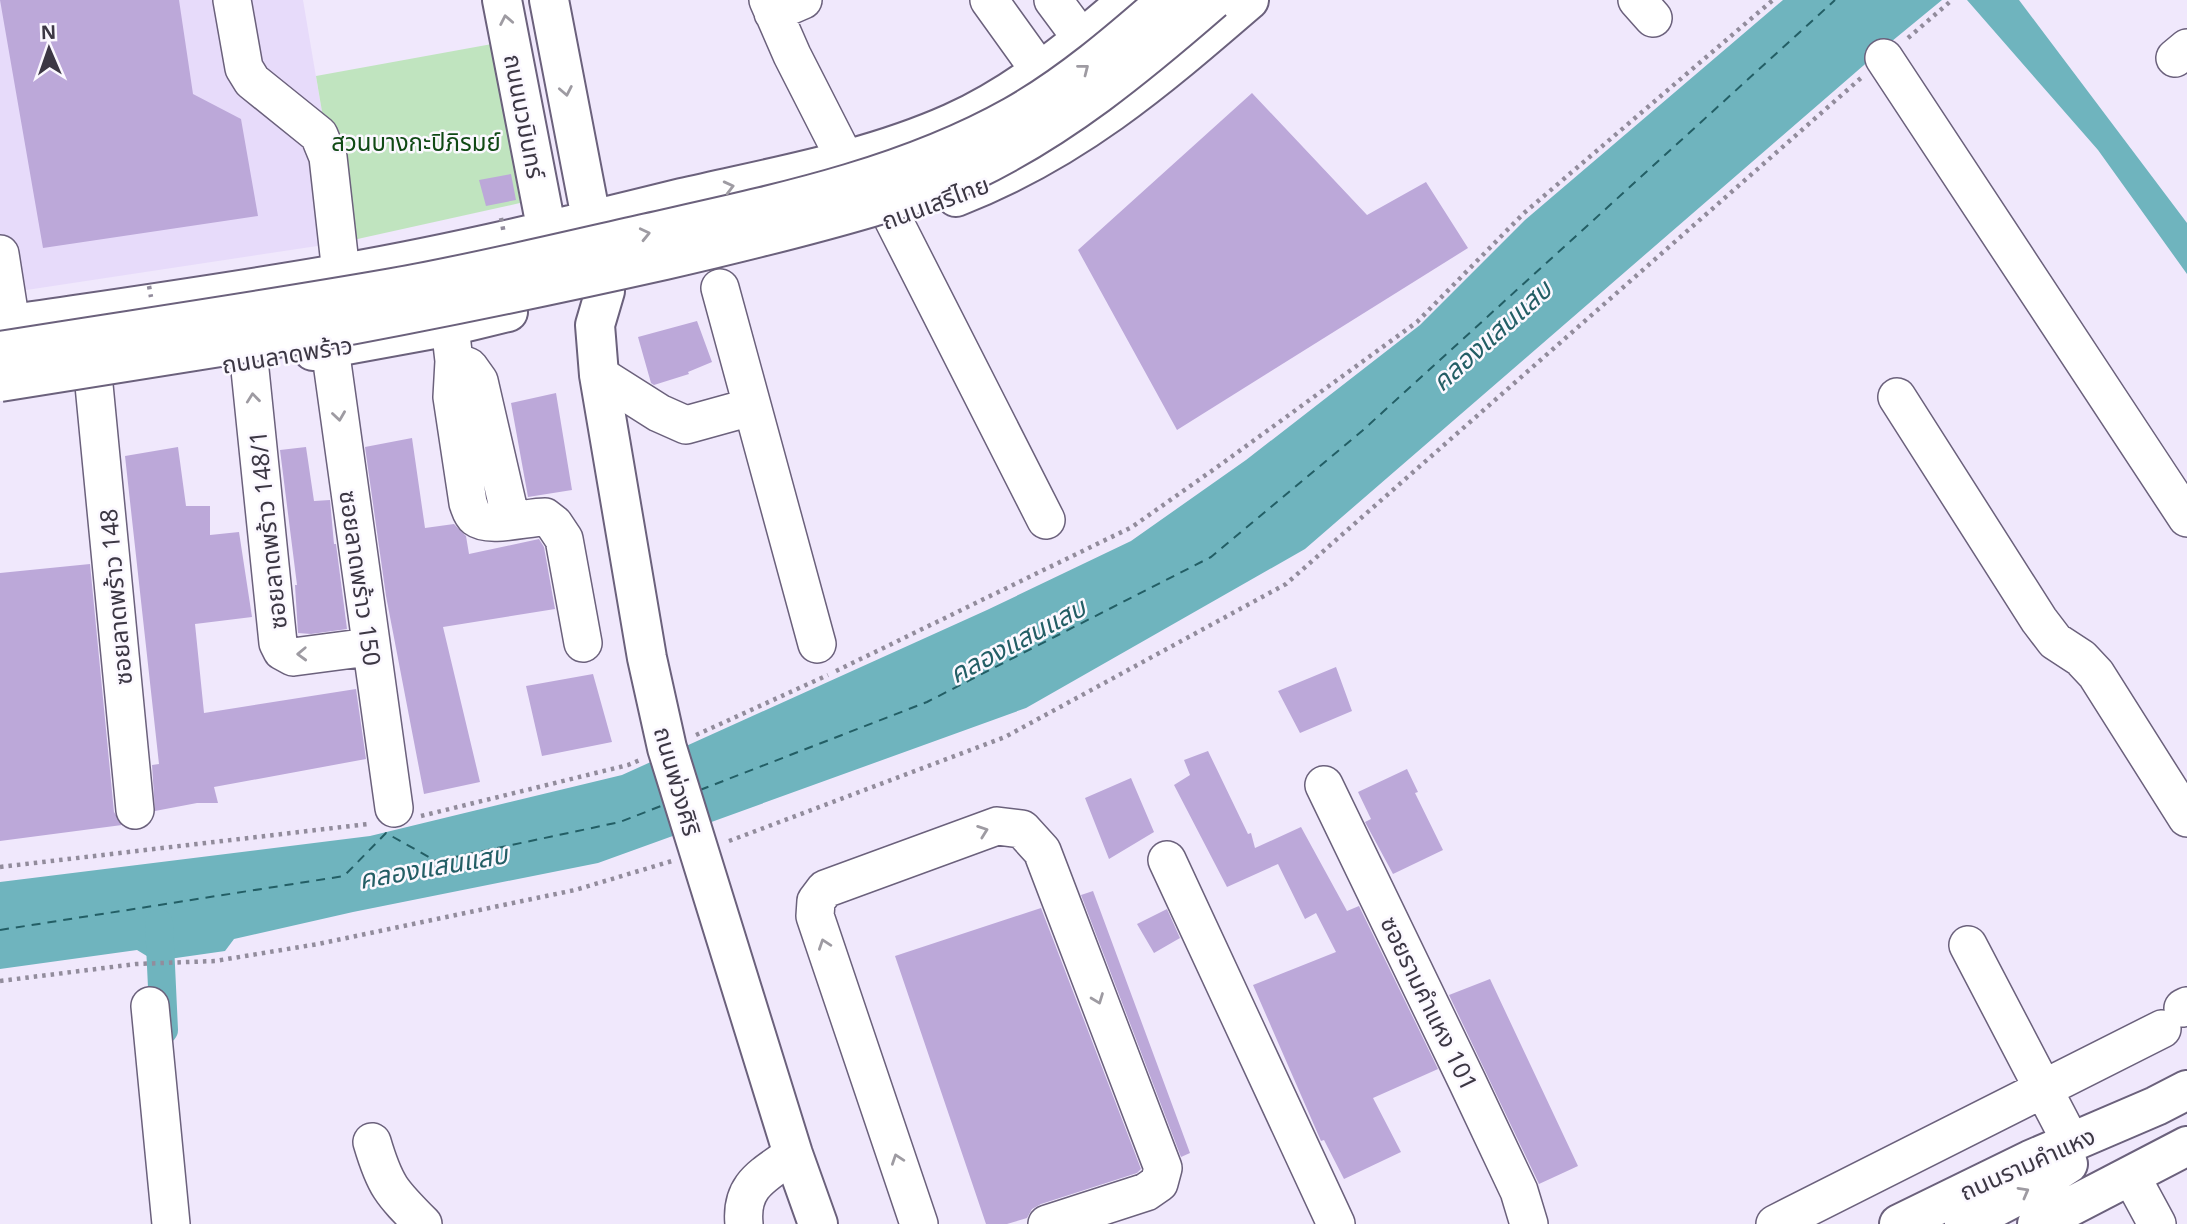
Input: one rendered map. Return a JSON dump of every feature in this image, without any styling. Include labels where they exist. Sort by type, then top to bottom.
[{"type":"main road","name":"ถนนนวมินทร์","points":[[502,0],[547,232]]},
{"type":"main road","name":"ถนนนวมินทร์","points":[[549,0],[591,220]]},
{"type":"main road","points":[[4,334],[341,273],[547,232],[900,143],[954,122],[1040,71],[1128,0]]},
{"type":"main road","points":[[4,334],[396,288],[713,218],[824,190],[949,148],[1015,116],[1074,76],[1167,0]]},
{"type":"main road","points":[[0,382],[298,334],[512,294],[736,243],[828,220],[904,197],[967,174],[1031,141],[1089,103],[1213,0]]},
{"type":"main road","name":"ถนนเสรีไทย","points":[[591,304],[892,219],[979,188],[1054,151],[1136,94],[1249,0]]},
{"type":"main road","name":"ถนนพ่วงศิริ","points":[[591,220],[591,304],[599,375],[647,658],[667,750],[793,1154],[818,1224]]},
{"type":"main road","name":"ถนนพ่วงศิริ","points":[[547,232],[591,304]]},
{"type":"main road","name":"ถนนลาดพร้าว","points":[[0,399],[330,348],[452,343],[591,304]]},
{"type":"main road","name":"ถนนรามคำแหง","points":[[1899,1224],[1990,1179],[2172,1098]]},
{"type":"main road","name":"ถนนรามคำแหง","points":[[1964,1224],[2030,1189],[2172,1098]]},
{"type":"main road","points":[[2037,1224],[2187,1146]]},
{"type":"street","points":[[232,0],[244,68],[253,82],[319,135],[324,143],[328,156],[341,273]]},
{"type":"street","points":[[989,0],[1040,71]]},
{"type":"street","points":[[1053,0],[1082,39]]},
{"type":"street","points":[[781,4],[845,159]]},
{"type":"street","points":[[1884,58],[2187,518]]},
{"type":"street","points":[[892,219],[1046,520]]},
{"type":"street","points":[[0,254],[4,334]]},
{"type":"street","points":[[720,288],[817,644]]},
{"type":"street","points":[[452,343],[479,381],[511,520],[545,517],[554,524],[564,539],[583,643]]},
{"type":"street","name":"ซอยลาดพร้าว 150","points":[[330,348],[369,647],[396,816]]},
{"type":"street","name":"ซอยลาดพร้าว 148/1","points":[[249,360],[278,643],[282,652],[293,657],[369,647]]},
{"type":"street","points":[[599,375],[659,413],[686,425],[751,407]]},
{"type":"street","name":"ซอยลาดพร้าว 148","points":[[94,385],[135,810]]},
{"type":"street","points":[[1897,397],[2039,620],[2055,641],[2081,658],[2096,674],[2187,818]]},
{"type":"street","name":"ซอยรามคำแหง 101","points":[[1324,785],[1467,1081],[1518,1191],[1529,1224]]},
{"type":"street","points":[[919,1224],[814,916],[816,901],[825,890],[997,826],[1022,829],[1042,850],[1163,1168],[1159,1183],[1146,1192],[1047,1224]]},
{"type":"street","points":[[1167,859],[1336,1224]]},
{"type":"street","points":[[1968,945],[2071,1142]]},
{"type":"street","points":[[150,1006],[171,1224]]},
{"type":"street","points":[[1775,1224],[2044,1089],[2177,1014]]},
{"type":"street","points":[[373,1142],[386,1184],[423,1224]]},
{"type":"street","points":[[744,1224],[746,1195],[755,1182],[793,1154]]},
{"type":"street","points":[[2131,1176],[2157,1224]]},
{"type":"path","points":[[0,867],[396,816],[628,765],[667,750],[792,692],[1132,527],[1417,322],[1524,213],[1773,0]]},
{"type":"path","points":[[0,981],[136,964],[215,961],[353,938],[575,890],[697,850],[1005,737],[1286,584],[1952,0]]},
{"type":"shaded area","points":[[0,0],[303,0],[344,242],[0,294]]},
{"type":"green space","name":"สวนบางกะปิภิรมย์","points":[[492,44],[520,203],[344,242],[316,76]]},
{"type":"water","name":"คลองแสนแสบ","points":[[1783,0],[1942,0],[1305,549],[1026,708],[598,863],[353,912],[234,939],[225,951],[155,961],[137,950],[0,969],[0,882],[370,836],[622,775],[987,610],[1131,541],[1246,460],[1420,325],[1525,220]]},
{"type":"water","points":[[1967,0],[2019,0],[2187,223],[2187,274],[2098,150]]},
{"type":"building","points":[[0,0],[179,0],[193,94],[241,119],[258,216],[43,248]]},
{"type":"building","points":[[1252,93],[1367,215],[1426,182],[1468,248],[1177,430],[1078,250]]},
{"type":"building","points":[[511,174],[516,200],[486,206],[479,180]]},
{"type":"building","points":[[697,321],[712,362],[688,372],[689,374],[654,385],[651,383],[638,337]]},
{"type":"building","points":[[556,393],[572,490],[528,497],[511,403]]},
{"type":"building","points":[[412,438],[425,528],[454,524],[466,536],[469,554],[539,539],[544,547],[555,609],[443,627],[480,782],[424,794],[386,596],[365,447]]},
{"type":"building","points":[[178,447],[186,506],[210,506],[210,535],[239,532],[252,617],[195,624],[204,713],[356,689],[366,759],[214,787],[218,803],[197,803],[155,811],[152,765],[159,764],[125,456]]},
{"type":"building","points":[[306,447],[314,501],[330,500],[347,629],[311,634],[298,633],[297,585],[280,450]]},
{"type":"building","points":[[90,564],[114,812],[122,825],[0,841],[0,573]]},
{"type":"building","points":[[1336,667],[1352,711],[1300,733],[1278,691]]},
{"type":"building","points":[[593,674],[612,742],[542,756],[526,686]]},
{"type":"building","points":[[1208,751],[1248,834],[1251,833],[1255,848],[1301,827],[1347,911],[1359,906],[1438,1069],[1373,1098],[1401,1152],[1344,1179],[1324,1140],[1321,1141],[1253,985],[1336,952],[1316,913],[1305,919],[1278,864],[1227,887],[1174,785],[1190,775],[1184,760]]},
{"type":"building","points":[[1407,769],[1418,792],[1415,793],[1443,850],[1393,874],[1365,822],[1371,819],[1358,792]]},
{"type":"building","points":[[1131,778],[1154,832],[1109,859],[1085,798]]},
{"type":"building","points":[[1093,891],[1190,1153],[1181,1157],[1081,895]]},
{"type":"building","points":[[1041,908],[1141,1169],[1137,1173],[1041,1204],[1032,1209],[1027,1218],[1007,1224],[986,1224],[895,956]]},
{"type":"building","points":[[1167,909],[1180,938],[1154,953],[1137,924]]},
{"type":"building","points":[[1490,979],[1578,1166],[1539,1184],[1449,995]]},
{"type":"waterway","points":[[159,923],[164,1030]]},
{"type":"ferry route","points":[[700,790],[927,702],[1211,557],[1362,431],[1835,0]]},
{"type":"ferry route","points":[[0,930],[344,876],[386,833],[436,861],[620,822],[666,804]]}]
